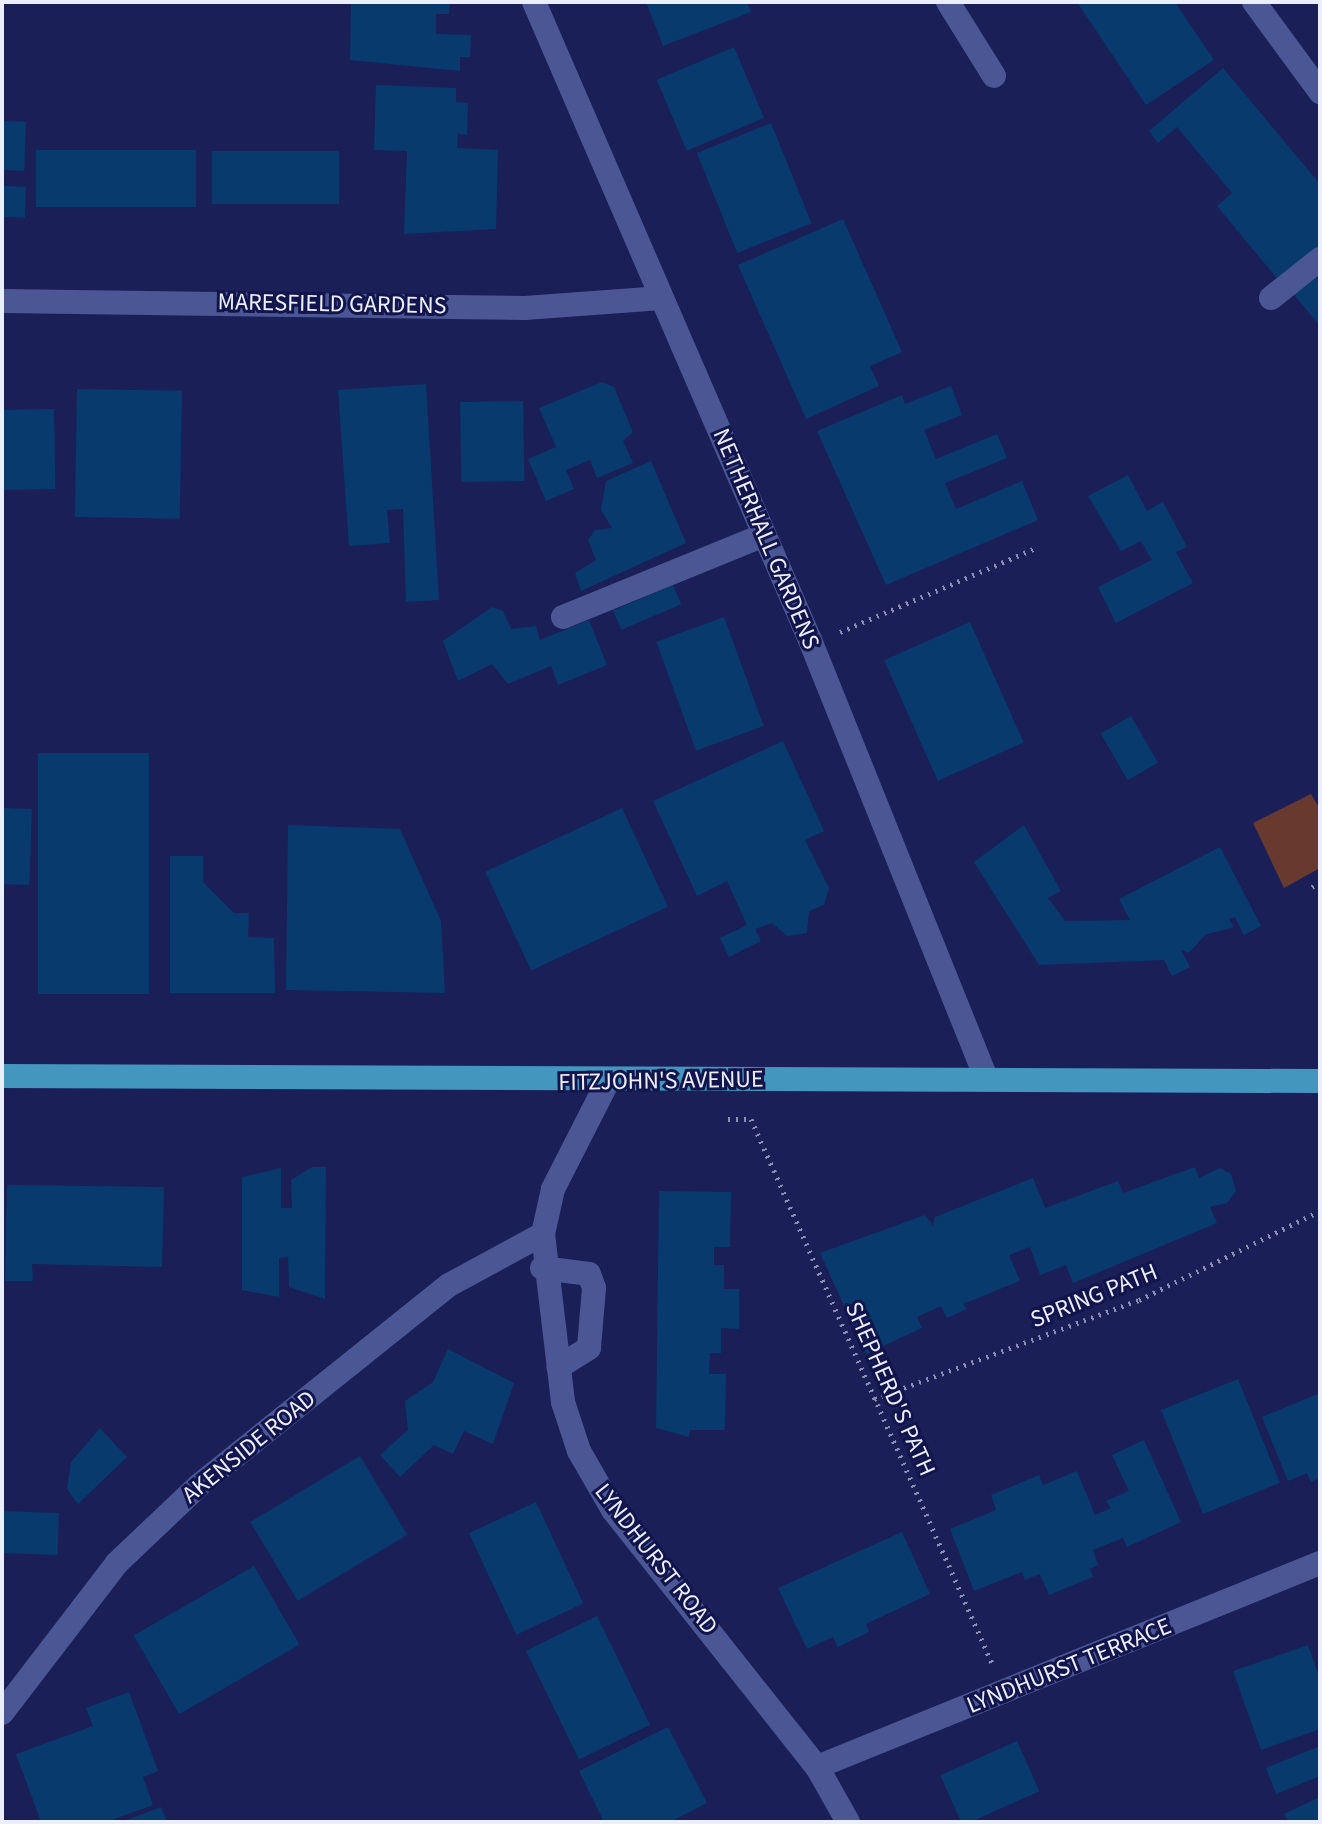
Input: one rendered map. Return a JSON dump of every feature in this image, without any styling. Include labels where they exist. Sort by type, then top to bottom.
[{"type":"main road","name":"FITZJOHN'S AVENUE","points":[[2,1076],[607,1083],[1320,1081]]},
{"type":"street","name":"NETHERHALL GARDENS","points":[[534,2],[810,640],[987,1080]]},
{"type":"street","points":[[948,2],[994,76]]},
{"type":"street","points":[[1254,2],[1320,92]]},
{"type":"street","points":[[1271,298],[1320,259]]},
{"type":"street","name":"MARESFIELD GARDENS","points":[[2,301],[525,308],[662,298]]},
{"type":"street","points":[[563,617],[764,535]]},
{"type":"street","name":"LYNDHURST ROAD","points":[[607,1083],[553,1189],[543,1234],[542,1268],[563,1402],[596,1486],[817,1767],[848,1822]]},
{"type":"street","name":"AKENSIDE ROAD","points":[[2,1713],[117,1563],[198,1486],[449,1285],[543,1234]]},
{"type":"street","points":[[542,1268],[589,1274],[594,1288],[589,1348],[558,1367]]},
{"type":"street","name":"LYNDHURST TERRACE","points":[[817,1767],[1320,1563]]},
{"type":"path","points":[[810,640],[1038,547]]},
{"type":"path","points":[[1312,887],[1320,882]]},
{"type":"path","name":"SHEPHERD'S PATH","points":[[728,1119],[753,1124],[995,1668]]},
{"type":"path","name":"SPRING PATH","points":[[874,1399],[1139,1300],[1320,1211]]},
{"type":"shaded area","points":[[1311,794],[1320,809],[1320,868],[1284,888],[1253,823]]},
{"type":"building","points":[[351,2],[450,2],[449,14],[436,14],[436,34],[471,35],[470,57],[460,57],[460,71],[350,60]]},
{"type":"building","points":[[646,2],[747,2],[751,12],[663,46]]},
{"type":"building","points":[[1077,2],[1175,2],[1214,60],[1146,105]]},
{"type":"building","points":[[734,47],[764,118],[687,151],[657,80]]},
{"type":"building","points":[[1223,68],[1320,184],[1320,248],[1280,282],[1217,206],[1232,193],[1177,127],[1158,143],[1149,131]]},
{"type":"building","points":[[376,85],[456,88],[456,102],[468,103],[467,135],[458,134],[457,148],[498,150],[496,229],[404,234],[407,151],[374,150]]},
{"type":"building","points":[[2,121],[26,122],[24,171],[2,170]]},
{"type":"building","points":[[771,123],[811,223],[737,253],[697,153]]},
{"type":"building","points":[[36,150],[196,150],[196,207],[36,207]]},
{"type":"building","points":[[212,151],[339,151],[339,204],[212,204]]},
{"type":"building","points":[[2,186],[26,187],[25,218],[2,217]]},
{"type":"building","points":[[843,219],[902,352],[870,366],[879,386],[806,419],[738,265]]},
{"type":"building","points":[[1320,267],[1320,326],[1291,291]]},
{"type":"building","points":[[602,382],[614,387],[633,432],[623,441],[633,463],[597,478],[590,460],[566,470],[574,489],[546,501],[528,459],[556,447],[539,408]]},
{"type":"building","points":[[426,384],[439,600],[406,602],[403,509],[387,510],[390,543],[349,546],[338,390]]},
{"type":"building","points":[[951,386],[962,415],[924,430],[936,459],[997,434],[1007,458],[945,483],[956,509],[1022,481],[1038,520],[886,585],[817,431],[902,395],[905,404]]},
{"type":"building","points":[[77,389],[182,391],[180,519],[75,517]]},
{"type":"building","points":[[523,401],[524,481],[461,482],[460,402]]},
{"type":"building","points":[[54,409],[55,489],[3,490],[2,410]]},
{"type":"building","points":[[651,461],[686,543],[581,591],[575,573],[596,560],[588,540],[595,530],[612,528],[601,510],[606,481]]},
{"type":"building","points":[[1128,475],[1147,511],[1163,502],[1187,547],[1176,552],[1193,583],[1116,623],[1098,587],[1152,560],[1141,541],[1121,551],[1088,496]]},
{"type":"building","points":[[673,585],[681,604],[621,630],[613,610]]},
{"type":"building","points":[[492,607],[503,611],[511,629],[536,626],[540,640],[589,620],[607,665],[558,685],[551,666],[508,684],[492,664],[458,681],[443,641]]},
{"type":"building","points":[[724,617],[764,726],[696,751],[656,642]]},
{"type":"building","points":[[970,622],[1024,743],[938,781],[884,660]]},
{"type":"building","points":[[1131,716],[1158,763],[1128,780],[1101,734]]},
{"type":"building","points":[[783,741],[824,831],[805,840],[829,888],[824,905],[809,911],[807,933],[787,936],[772,923],[755,929],[761,941],[729,957],[720,938],[747,925],[727,881],[697,896],[653,801]]},
{"type":"building","points":[[38,753],[149,753],[149,994],[38,994]]},
{"type":"building","points":[[2,808],[32,809],[29,885],[2,884]]},
{"type":"building","points":[[622,808],[668,907],[531,971],[485,872]]},
{"type":"building","points":[[288,825],[400,829],[441,921],[445,993],[286,990]]},
{"type":"building","points":[[1024,825],[1061,891],[1048,898],[1065,921],[1130,920],[1119,899],[1220,847],[1261,926],[1244,935],[1235,917],[1229,919],[1234,927],[1205,935],[1189,953],[1181,950],[1190,967],[1172,976],[1164,960],[1039,965],[974,862]]},
{"type":"building","points":[[170,856],[203,856],[203,882],[234,913],[249,913],[248,937],[274,938],[275,993],[170,993]]},
{"type":"building","points":[[312,1167],[326,1167],[325,1299],[289,1287],[288,1257],[279,1258],[279,1297],[242,1290],[242,1177],[281,1168],[281,1208],[292,1208],[291,1180]]},
{"type":"building","points":[[1195,1167],[1199,1178],[1220,1168],[1231,1174],[1236,1191],[1227,1203],[1210,1207],[1217,1223],[1073,1283],[1066,1265],[1040,1275],[1030,1247],[1009,1255],[1020,1281],[963,1304],[967,1309],[947,1318],[941,1306],[917,1317],[922,1328],[866,1354],[820,1253],[925,1215],[933,1226],[935,1217],[1033,1178],[1045,1208],[1118,1181],[1123,1193]]},
{"type":"building","points":[[7,1185],[164,1187],[162,1267],[32,1264],[33,1281],[5,1281]]},
{"type":"building","points":[[659,1191],[731,1192],[730,1247],[714,1247],[714,1265],[724,1265],[724,1289],[739,1289],[739,1329],[721,1328],[721,1353],[710,1353],[709,1374],[726,1374],[725,1430],[690,1430],[689,1437],[656,1428]]},
{"type":"building","points":[[448,1349],[514,1383],[493,1444],[464,1431],[453,1454],[434,1445],[400,1477],[380,1455],[408,1430],[405,1401],[433,1382]]},
{"type":"building","points":[[1238,1379],[1280,1483],[1203,1514],[1161,1410]]},
{"type":"building","points":[[1320,1393],[1320,1478],[1311,1482],[1307,1473],[1288,1481],[1262,1417]]},
{"type":"building","points":[[100,1428],[127,1457],[78,1504],[67,1489],[71,1462]]},
{"type":"building","points":[[1144,1440],[1181,1522],[1127,1547],[1123,1538],[1093,1550],[1098,1565],[1090,1569],[1093,1577],[1049,1595],[1040,1574],[1025,1580],[1022,1572],[974,1591],[950,1529],[996,1510],[991,1495],[1039,1475],[1043,1485],[1077,1471],[1095,1515],[1111,1508],[1106,1501],[1129,1491],[1112,1455]]},
{"type":"building","points":[[360,1456],[407,1535],[298,1601],[250,1522]]},
{"type":"building","points":[[536,1502],[583,1604],[516,1635],[469,1533]]},
{"type":"building","points":[[2,1511],[59,1513],[57,1555],[2,1553]]},
{"type":"building","points":[[902,1532],[930,1594],[866,1624],[869,1632],[838,1647],[833,1637],[807,1649],[778,1588]]},
{"type":"building","points":[[254,1566],[300,1645],[179,1714],[134,1636]]},
{"type":"building","points":[[597,1616],[650,1725],[579,1759],[526,1651]]},
{"type":"building","points":[[1308,1645],[1320,1679],[1320,1729],[1261,1750],[1233,1671]]},
{"type":"building","points":[[129,1692],[158,1771],[143,1777],[153,1805],[106,1822],[41,1822],[16,1754],[93,1726],[86,1708]]},
{"type":"building","points":[[668,1727],[707,1803],[670,1822],[604,1822],[579,1771]]},
{"type":"building","points":[[1017,1741],[1039,1791],[970,1822],[961,1822],[940,1775]]},
{"type":"building","points":[[1320,1746],[1320,1776],[1276,1794],[1266,1768]]},
{"type":"building","points":[[1320,1797],[1320,1822],[1288,1822],[1284,1814]]},
{"type":"building","points":[[161,1807],[167,1822],[122,1822]]}]
